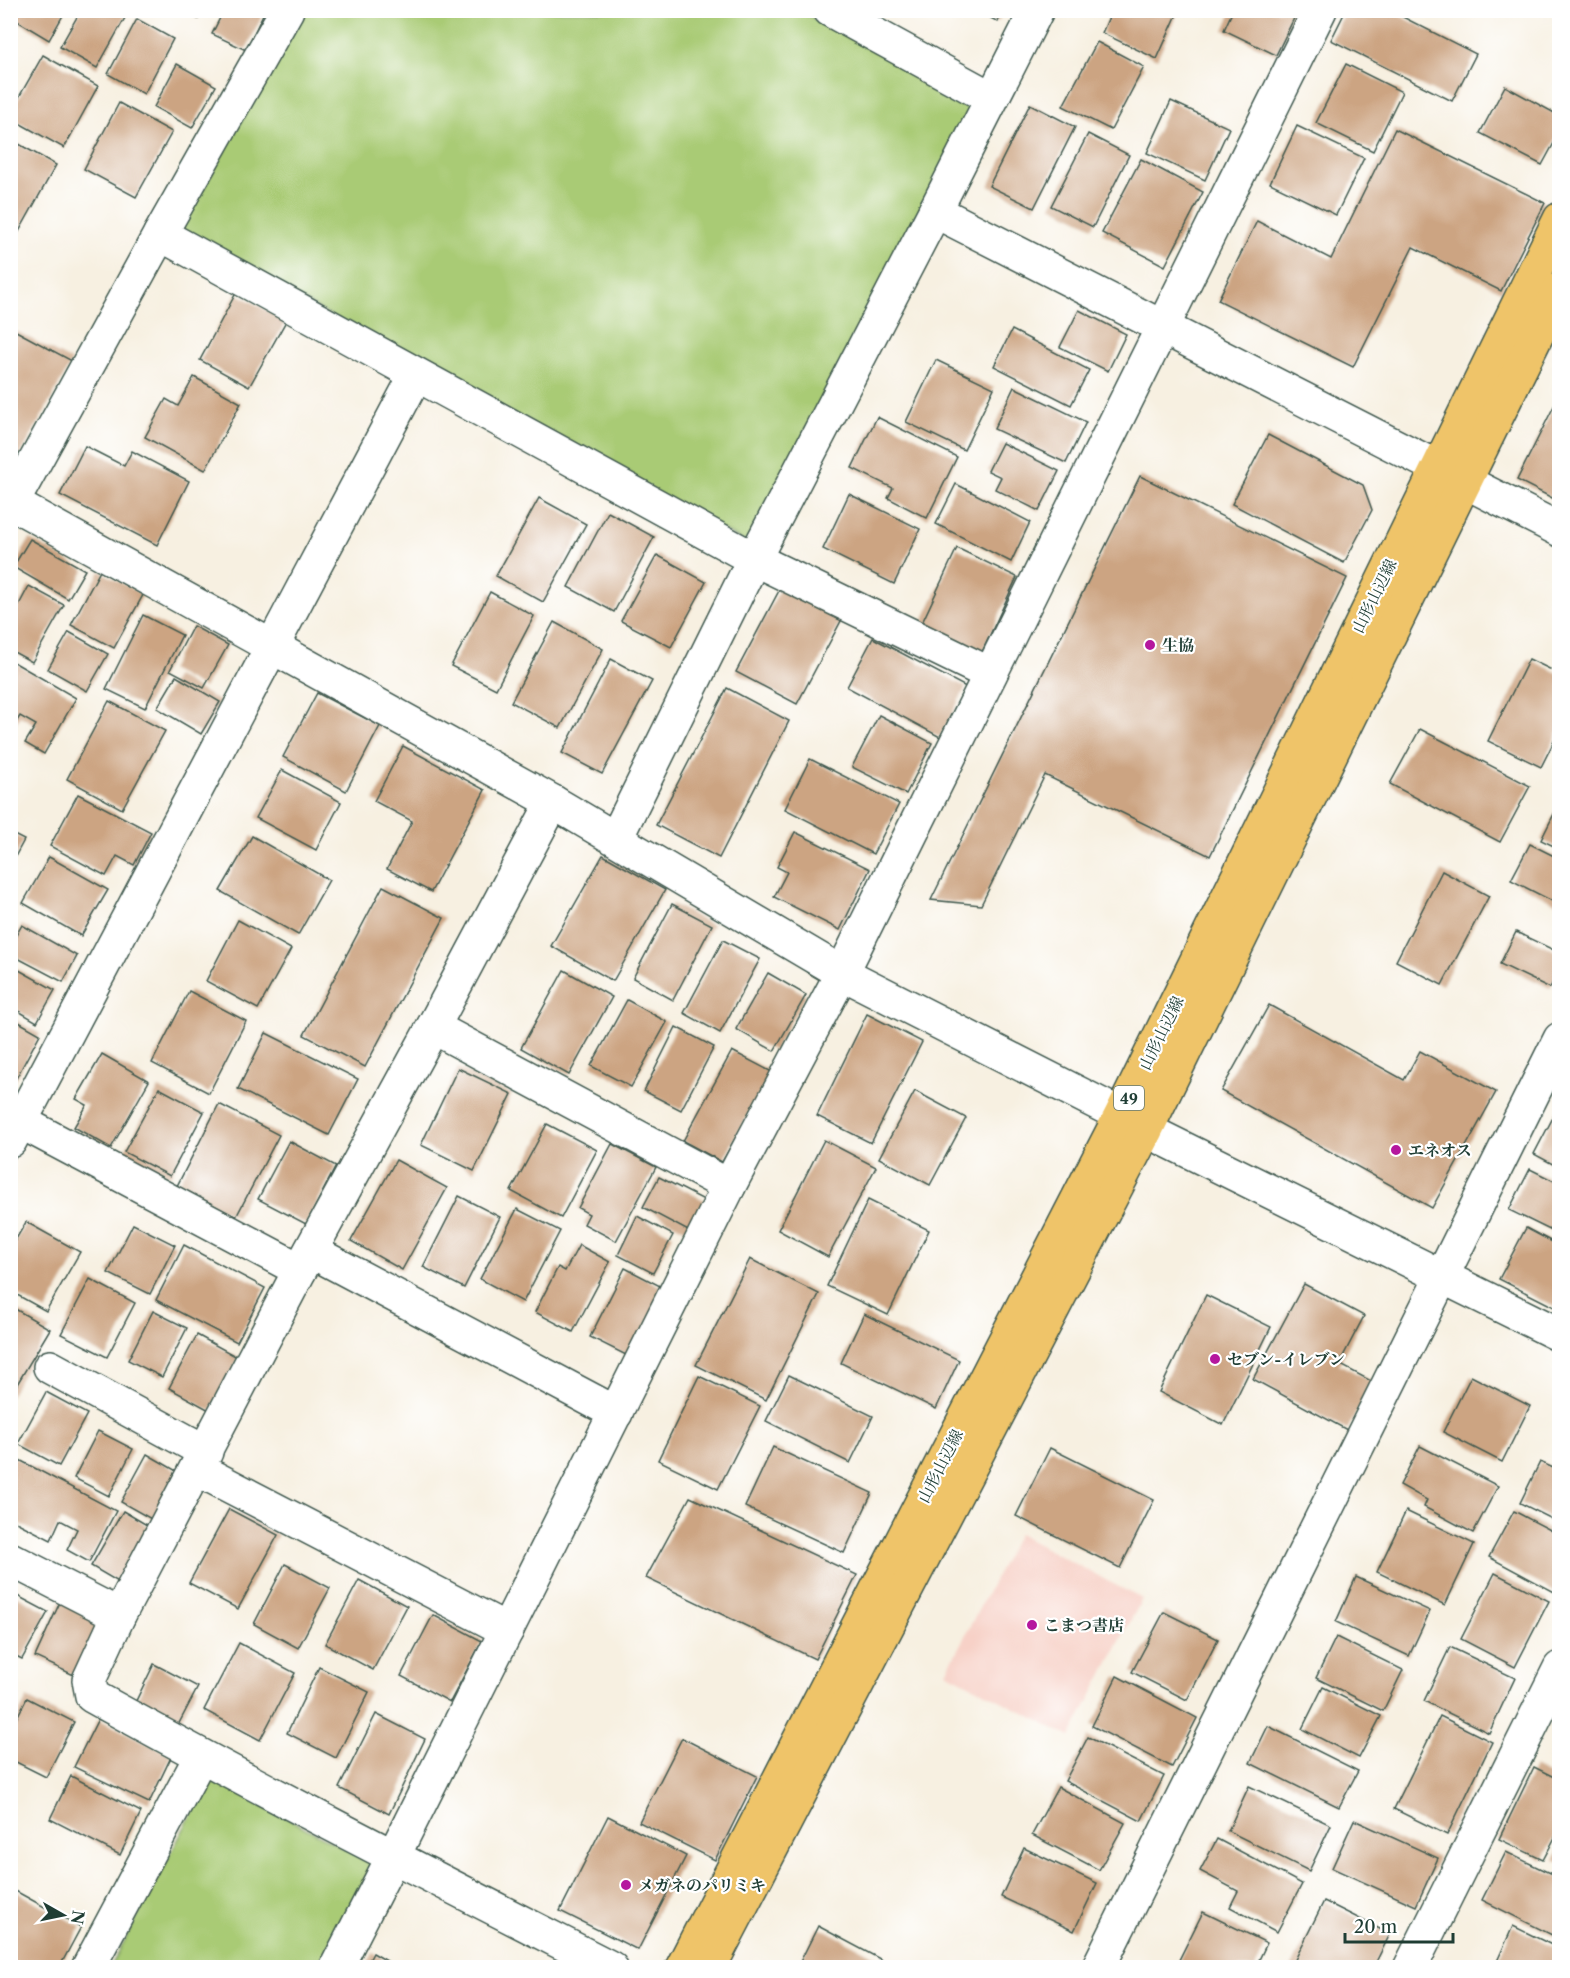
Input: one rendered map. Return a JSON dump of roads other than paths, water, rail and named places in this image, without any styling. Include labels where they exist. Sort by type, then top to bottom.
[{"type":"main road","name":"山形山辺線","points":[[709,1968],[1133,1122],[1450,473],[1560,219]]},
{"type":"main road","name":"山形山辺線","points":[[1450,473],[1560,288]]},
{"type":"main road","name":"山形山辺線","points":[[682,1968],[1133,1122]]},
{"type":"street","points":[[287,10],[11,504],[553,802],[842,973],[1133,1122],[1560,1335]]},
{"type":"street","points":[[830,10],[991,98]]},
{"type":"street","points":[[616,838],[754,560],[1037,10]]},
{"type":"street","points":[[336,1968],[729,1186],[842,973],[1320,10]]},
{"type":"street","points":[[935,211],[1560,530]]},
{"type":"street","points":[[160,234],[754,560],[990,674]]},
{"type":"street","points":[[416,375],[16,1131],[306,1260],[616,1413]]},
{"type":"street","points":[[553,802],[306,1260],[119,1615],[89,1680],[92,1696],[393,1857],[611,1968]]},
{"type":"street","points":[[433,1027],[729,1186]]},
{"type":"street","points":[[1098,1968],[1560,1039]]},
{"type":"street","points":[[50,1367],[202,1461],[507,1630]]},
{"type":"street","points":[[10,1559],[119,1615]]},
{"type":"street","points":[[1410,1968],[1560,1668]]},
{"type":"street","points":[[88,1968],[201,1756]]},
{"type":"place","name":"生協","points":[[1150,645]]},
{"type":"place","name":"エネオス","points":[[1396,1150]]},
{"type":"place","name":"セブン-イレブン","points":[[1215,1359]]},
{"type":"place","name":"こまつ書店","points":[[1032,1625]]},
{"type":"place","name":"メガネのパリミキ","points":[[626,1885]]}]
